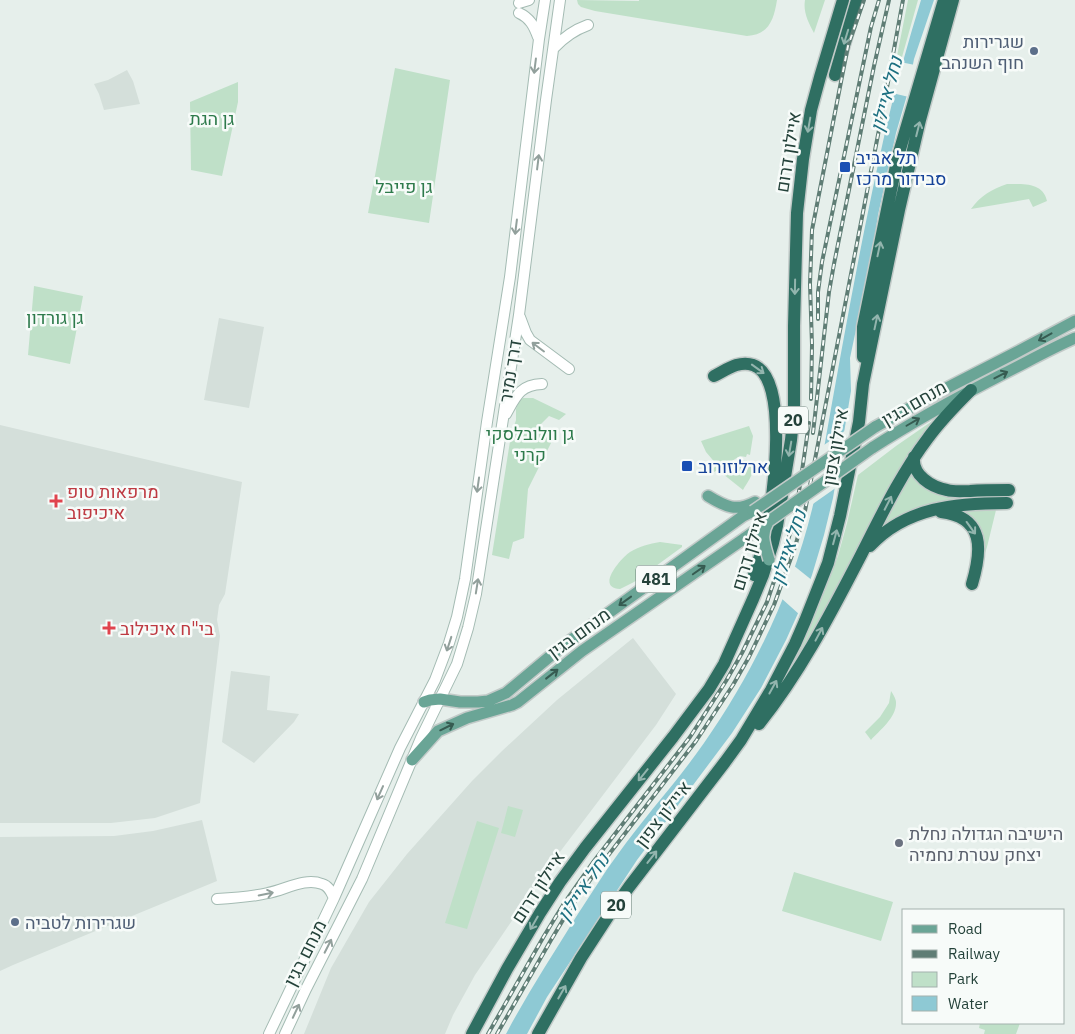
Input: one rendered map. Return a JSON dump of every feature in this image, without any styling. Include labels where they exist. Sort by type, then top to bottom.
[{"type":"highway","name":"איילון דרום","points":[[472,1034],[507,969],[560,882],[709,689],[724,664],[754,599],[766,567],[775,535],[794,412],[797,213],[802,168],[811,110],[828,46],[843,0]]},
{"type":"highway","points":[[835,75],[858,0]]},
{"type":"highway","points":[[863,384],[863,328],[898,156],[944,0]]},
{"type":"highway","name":"איילון צפון","points":[[538,1034],[581,958],[613,909],[733,751],[768,697],[795,644],[814,599],[828,563],[840,516],[859,422],[863,384],[911,158],[954,0]]},
{"type":"highway","points":[[673,737],[704,687],[744,604],[762,549],[773,492],[776,430],[773,399],[768,380],[760,368],[748,364],[734,366],[714,376]]},
{"type":"highway","points":[[707,785],[746,740],[790,683],[816,641],[892,495],[914,457],[957,403],[977,388]]},
{"type":"highway","points":[[858,562],[880,536],[911,517],[943,508],[974,504],[1008,496],[939,488],[918,474],[915,468],[914,457]]},
{"type":"highway","points":[[911,517],[924,513],[942,512],[956,515],[970,524],[976,535],[979,552],[972,584]]},
{"type":"main road","name":"דרך נמיר","points":[[400,748],[435,680],[457,617],[465,579],[488,414],[510,277],[545,0]]},
{"type":"main road","name":"דרך נמיר","points":[[412,760],[457,664],[476,594],[519,315],[560,0]]},
{"type":"main road","points":[[522,5],[539,39]]},
{"type":"main road","points":[[554,48],[566,36],[588,25]]},
{"type":"main road","points":[[519,315],[530,340],[569,369]]},
{"type":"main road","name":"מנחם בגין","points":[[424,702],[440,698],[460,702],[488,701],[506,693],[560,648],[744,516],[754,506],[875,428],[937,393],[1015,354],[1075,321]]},
{"type":"main road","name":"מנחם בגין","points":[[285,1034],[362,879],[412,760],[438,731],[467,718],[518,702],[582,651],[872,448],[977,388],[1075,338]]},
{"type":"main road","points":[[502,421],[519,392],[524,388],[542,384]]},
{"type":"main road","points":[[708,496],[732,508],[754,506]]},
{"type":"main road","points":[[769,520],[763,538],[769,560]]},
{"type":"main road","name":"מנחם בגין","points":[[269,1034],[334,898],[400,748]]},
{"type":"main road","points":[[217,899],[272,893],[301,884],[315,882],[328,888],[334,898]]},
{"type":"shaded area","points":[[127,70],[133,81],[140,104],[104,110],[94,84],[108,80]]},
{"type":"shaded area","points":[[219,318],[264,327],[249,408],[204,400]]},
{"type":"shaded area","name":"בי\"ח איכילוב","points":[[0,425],[242,482],[225,594],[219,605],[217,620],[220,636],[200,803],[155,818],[111,823],[0,823]]},
{"type":"shaded area","points":[[633,638],[676,694],[656,725],[547,869],[475,975],[445,1034],[304,1034],[331,968],[369,902],[407,854],[472,781],[502,751],[557,700]]},
{"type":"shaded area","points":[[231,671],[270,676],[267,710],[299,714],[294,722],[254,763],[222,742]]},
{"type":"shaded area","points":[[202,820],[217,881],[0,971],[0,837],[114,836],[153,831]]},
{"type":"green space","points":[[577,0],[777,0],[769,25],[761,33],[747,36],[595,11],[581,7]]},
{"type":"green space","points":[[805,0],[825,0],[814,33],[805,13]]},
{"type":"green space","points":[[908,0],[918,0],[902,57],[897,56]]},
{"type":"green space","name":"גן פייבל","points":[[395,68],[450,80],[429,223],[368,213]]},
{"type":"green space","name":"גן הגת","points":[[238,82],[238,102],[222,176],[191,170],[190,102]]},
{"type":"green space","points":[[1007,184],[1026,184],[1037,187],[1045,195],[1047,201],[1033,207],[1029,199],[971,209],[978,200],[996,188]]},
{"type":"green space","name":"גן גורדון","points":[[34,286],[83,296],[70,364],[28,355]]},
{"type":"green space","name":"גן וולובלסקי קרני","points":[[523,398],[533,398],[566,414],[559,420],[549,416],[539,426],[553,433],[551,443],[528,489],[524,538],[513,542],[509,559],[492,555],[511,435],[516,420],[516,409],[519,401]]},
{"type":"green space","points":[[938,417],[797,665],[789,662],[820,602],[838,556],[858,475]]},
{"type":"green space","points":[[749,426],[753,436],[750,455],[747,454],[746,457],[740,456],[714,472],[712,470],[717,465],[706,452],[701,441]]},
{"type":"green space","points":[[743,460],[751,461],[753,468],[743,490],[723,474]]},
{"type":"green space","points":[[911,468],[922,483],[1001,493],[999,501],[941,503],[874,538]]},
{"type":"green space","points":[[997,506],[987,547],[982,555],[982,543],[946,509]]},
{"type":"green space","points":[[660,542],[682,545],[682,547],[634,582],[620,589],[610,584],[612,572],[626,555],[648,544]]},
{"type":"green space","points":[[891,691],[896,701],[894,713],[871,740],[865,732],[880,717],[889,703]]},
{"type":"green space","points":[[508,806],[523,810],[515,837],[501,833]]},
{"type":"green space","points":[[477,821],[499,828],[467,929],[445,923]]},
{"type":"green space","points":[[794,872],[893,902],[881,941],[782,911]]},
{"type":"green space","points":[[980,1024],[1020,1024],[1016,1034],[984,1034],[985,1030],[979,1028]]},
{"type":"water","points":[[921,0],[934,0],[914,59],[878,215],[873,249],[850,358],[851,391],[833,498],[812,575],[799,611],[761,688],[732,733],[637,860],[547,997],[527,1034],[506,1034],[522,1004],[607,869],[694,757],[726,710],[765,639],[781,603],[808,527],[877,168],[898,80]]},
{"type":"pier","points":[[900,62],[915,65],[909,97],[892,93]]},
{"type":"pier","points":[[846,430],[837,487],[810,506],[817,477],[821,447]]},
{"type":"pier","points":[[793,565],[813,581],[800,615],[781,598]]},
{"type":"railway","points":[[811,399],[810,284],[812,230],[848,46],[864,0]]},
{"type":"railway","points":[[818,319],[818,292],[822,262],[871,27],[879,0]]},
{"type":"railway","points":[[813,433],[829,292],[889,0]]},
{"type":"railway","points":[[497,1034],[569,910],[600,866],[696,741],[733,685],[774,605],[795,547],[805,511],[903,0]]},
{"type":"railway","points":[[488,1034],[563,905],[594,861],[690,737],[742,653],[767,602],[795,519],[809,423]]},
{"type":"place","name":"שגרירות חוף השנהב","points":[[1034,51]]},
{"type":"place","name":"תל אביב סבידור מרכז","points":[[845,167]]},
{"type":"place","name":"ארלוזורוב","points":[[687,466]]},
{"type":"place","name":"מרפאות טופ איכיפוב","points":[[56,501]]},
{"type":"place","name":"בי\"ח איכילוב","points":[[109,628]]},
{"type":"place","name":"הישיבה הגדולה נחלת יצחק עטרת נחמיה","points":[[899,843]]},
{"type":"place","name":"שגרירות לטביה","points":[[15,922]]},
{"type":"water label","name":"נחל איילון","points":[[886,94]]},
{"type":"water label","name":"נחל איילון","points":[[788,547]]},
{"type":"water label","name":"נחל איילון","points":[[583,887]]}]
